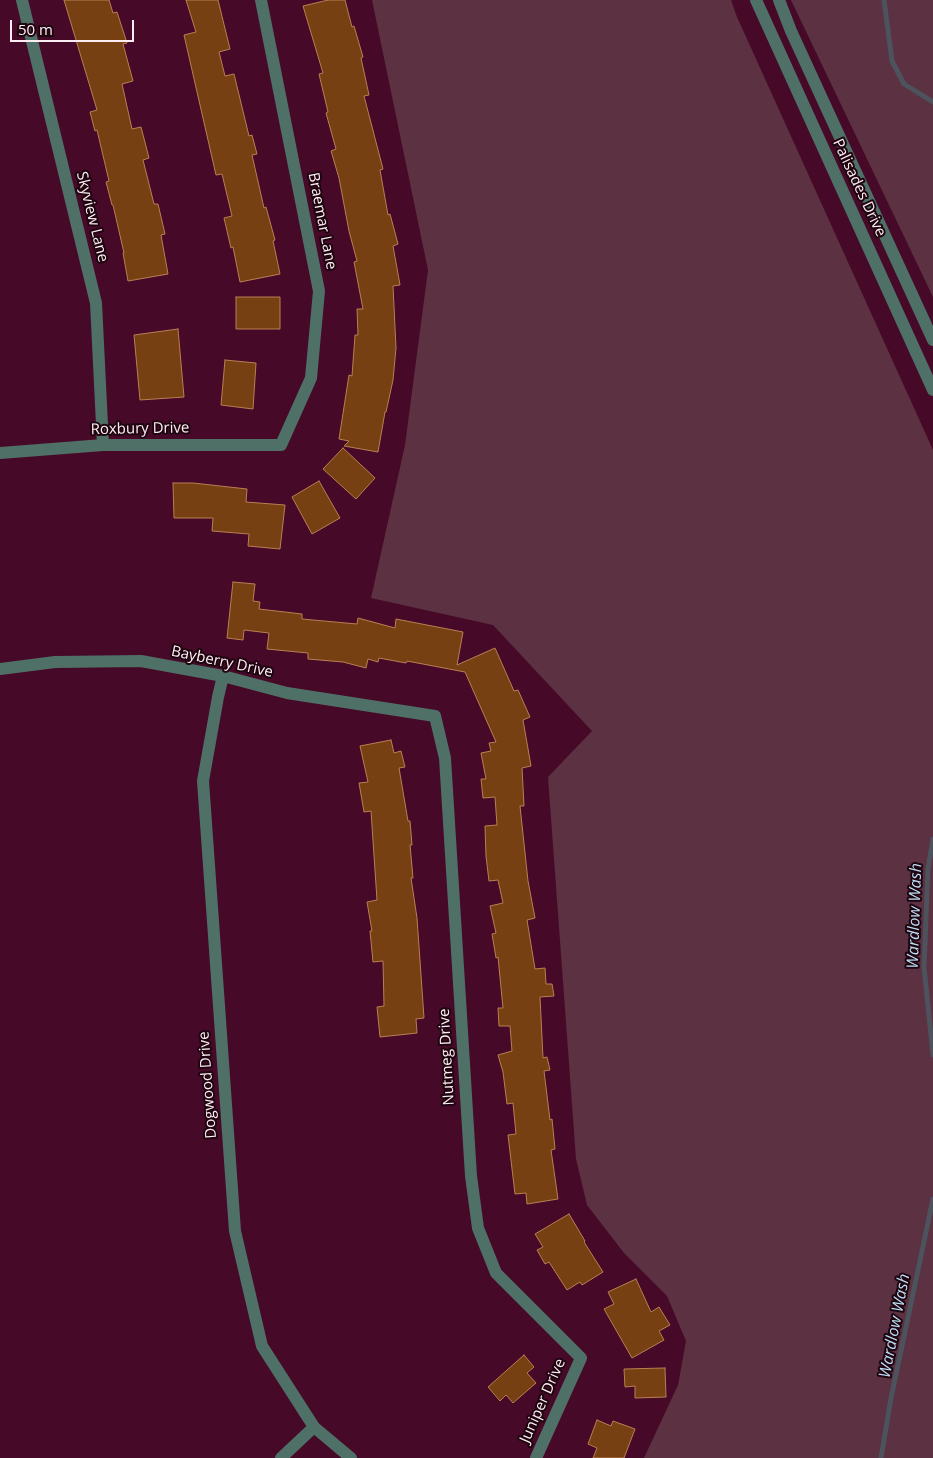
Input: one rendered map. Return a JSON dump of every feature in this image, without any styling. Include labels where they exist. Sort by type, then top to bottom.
[{"type":"street","name":"Skyview Lane","points":[[22,0],[96,302],[104,445]]},
{"type":"street","name":"Braemar Lane","points":[[261,0],[319,291],[311,378],[281,444]]},
{"type":"street","name":"Palisades Drive","points":[[756,0],[933,390]]},
{"type":"street","name":"Palisades Drive","points":[[779,0],[933,340]]},
{"type":"street","name":"Roxbury Drive","points":[[0,453],[104,445],[281,444]]},
{"type":"street","name":"Bayberry Drive","points":[[0,669],[55,662],[141,661],[223,676],[287,693],[435,716]]},
{"type":"street","name":"Dogwood Drive","points":[[223,676],[203,781],[235,1231],[262,1346],[314,1427],[352,1458]]},
{"type":"street","name":"Nutmeg Drive","points":[[435,716],[445,758],[471,1176],[478,1228],[496,1273],[581,1358]]},
{"type":"street","name":"Juniper Drive","points":[[536,1458],[581,1358]]},
{"type":"street","points":[[281,1458],[314,1427]]},
{"type":"shaded area","points":[[372,0],[731,0],[933,450],[933,1458],[644,1458],[678,1385],[686,1341],[667,1296],[624,1253],[587,1205],[576,1159],[548,777],[592,731],[493,625],[371,598],[405,445],[428,270]]},
{"type":"shaded area","points":[[791,0],[933,0],[933,297]]},
{"type":"building","points":[[64,0],[109,0],[113,13],[117,12],[127,43],[123,44],[133,81],[122,84],[132,129],[141,127],[149,158],[143,160],[154,204],[158,204],[165,234],[161,235],[168,274],[128,281],[124,253],[106,182],[109,181],[97,130],[95,131],[90,112],[97,110]]},
{"type":"building","points":[[186,0],[218,0],[230,49],[219,52],[225,76],[234,74],[249,136],[252,135],[257,154],[252,155],[264,208],[266,207],[275,240],[273,241],[280,274],[240,282],[233,247],[231,248],[224,218],[232,216],[222,174],[216,175],[184,35],[196,32]]},
{"type":"building","points":[[328,0],[345,0],[363,57],[361,58],[369,95],[364,96],[383,169],[380,170],[388,215],[390,214],[398,244],[393,246],[400,285],[393,286],[396,348],[393,380],[378,452],[344,446],[349,441],[339,439],[349,375],[352,376],[355,335],[358,335],[357,309],[363,309],[354,262],[357,261],[339,178],[331,151],[336,149],[326,113],[328,112],[319,74],[323,73],[303,6]]},
{"type":"building","points":[[236,297],[280,297],[280,329],[236,329]]},
{"type":"building","points":[[178,329],[184,397],[140,400],[134,335]]},
{"type":"building","points":[[225,360],[256,363],[253,409],[221,405]]},
{"type":"building","points":[[343,448],[375,478],[356,499],[323,469]]},
{"type":"building","points":[[319,481],[340,518],[312,534],[292,497]]},
{"type":"building","points":[[173,483],[193,483],[247,489],[246,502],[285,505],[280,549],[248,546],[249,534],[212,531],[213,518],[174,518]]},
{"type":"building","points":[[233,582],[255,584],[253,601],[260,602],[259,609],[302,614],[302,619],[357,624],[358,618],[395,628],[396,619],[463,632],[457,665],[495,648],[514,691],[518,690],[530,717],[523,720],[531,766],[522,768],[524,806],[520,806],[528,881],[535,918],[527,920],[535,969],[545,968],[546,984],[552,984],[554,996],[540,997],[543,1058],[547,1057],[550,1070],[544,1071],[550,1120],[552,1119],[555,1149],[551,1150],[558,1199],[527,1204],[526,1193],[515,1194],[508,1135],[516,1134],[513,1103],[507,1104],[503,1072],[498,1055],[512,1051],[510,1026],[499,1026],[498,1008],[503,1008],[498,957],[496,958],[492,934],[496,933],[490,906],[503,903],[498,880],[489,881],[486,856],[485,826],[497,825],[495,797],[483,798],[481,779],[486,779],[481,753],[491,751],[489,743],[496,742],[465,672],[407,661],[406,663],[379,658],[378,662],[368,659],[366,668],[343,662],[308,659],[308,653],[267,649],[269,633],[244,630],[243,640],[227,638]]},
{"type":"building","points":[[391,740],[394,753],[401,751],[405,767],[399,768],[408,821],[410,821],[413,878],[411,878],[417,918],[424,1018],[416,1019],[417,1033],[380,1037],[377,1007],[384,1006],[383,961],[373,962],[370,931],[372,931],[367,902],[377,900],[371,811],[364,812],[359,783],[368,782],[360,746]]},
{"type":"building","points":[[569,1214],[603,1272],[582,1285],[580,1282],[567,1290],[549,1262],[545,1264],[537,1250],[543,1247],[535,1234]]},
{"type":"building","points":[[636,1279],[651,1312],[659,1307],[670,1325],[659,1331],[664,1340],[632,1358],[604,1309],[614,1304],[608,1292]]},
{"type":"building","points":[[524,1355],[534,1367],[527,1373],[536,1383],[513,1403],[506,1395],[500,1401],[488,1387]]},
{"type":"building","points":[[665,1368],[666,1397],[635,1398],[635,1386],[625,1387],[624,1369]]},
{"type":"building","points":[[597,1420],[611,1426],[613,1421],[635,1429],[624,1458],[593,1458],[597,1448],[588,1444]]},
{"type":"waterway","name":"Wardlow Wash","points":[[884,0],[892,61],[904,84],[933,102]]},
{"type":"waterway","name":"Wardlow Wash","points":[[933,839],[928,869],[924,967],[933,1055]]},
{"type":"waterway","name":"Wardlow Wash","points":[[881,1458],[891,1398],[933,1199]]}]
